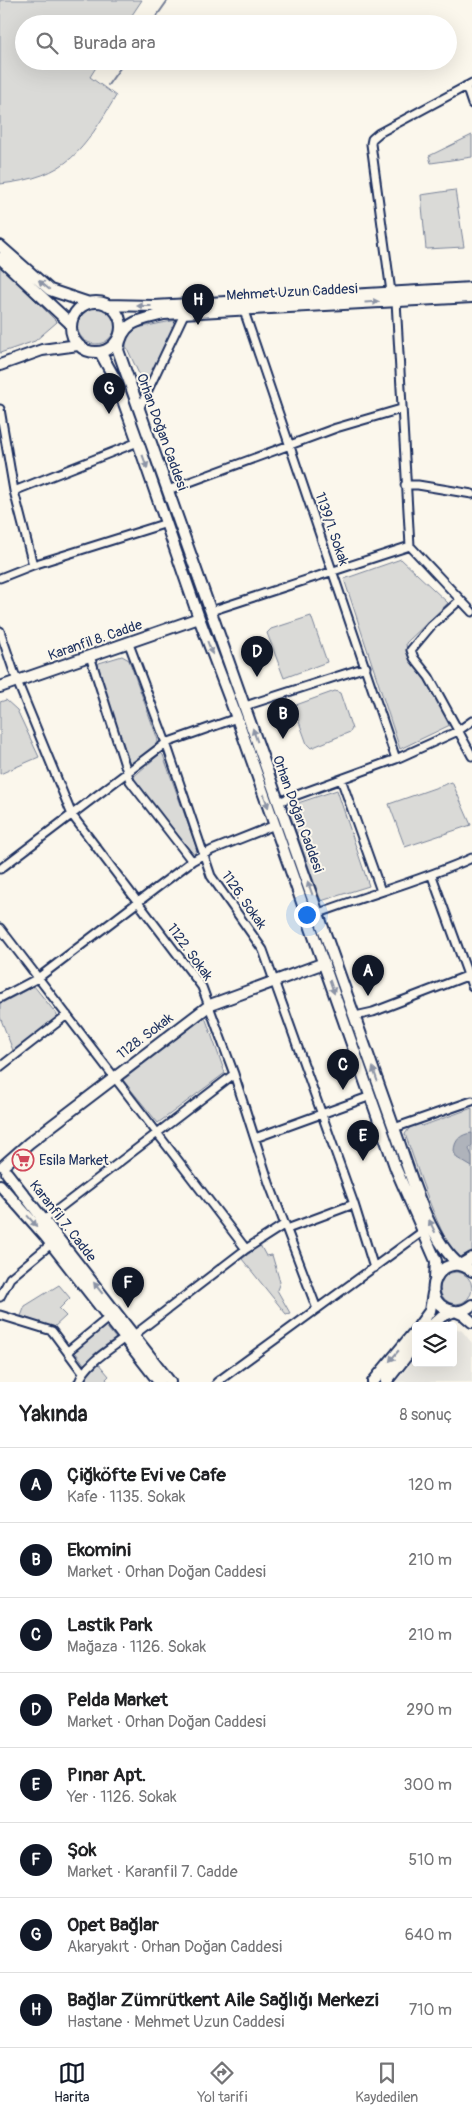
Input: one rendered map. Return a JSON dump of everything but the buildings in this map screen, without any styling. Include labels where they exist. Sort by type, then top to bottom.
[{"type":"main road","points":[[0,246],[50,290],[89,303],[154,306],[393,296],[472,288]]},
{"type":"main road","points":[[0,258],[71,328],[78,345],[84,350],[100,352],[112,347],[120,335],[121,328],[117,314],[106,304]]},
{"type":"main road","name":"Mehmet Uzun Caddesi","points":[[120,335],[131,324],[140,320],[185,312],[393,296],[472,297]]},
{"type":"main road","points":[[42,350],[71,328],[77,311],[89,303]]},
{"type":"main road","name":"Orhan Doğan Caddesi","points":[[120,335],[118,350],[121,361],[428,1219],[445,1251],[460,1265],[472,1271]]},
{"type":"main road","points":[[0,365],[42,350],[78,345]]},
{"type":"main road","points":[[100,352],[116,381],[396,1169],[436,1261],[430,1311],[422,1322]]},
{"type":"main road","name":"Karanfil 8. Cadde","points":[[0,688],[199,618]]},
{"type":"main road","name":"1128. Sokak","points":[[0,1184],[5,1181],[3,1168],[29,1143],[210,1005],[324,963]]},
{"type":"main road","name":"Karanfil 7. Cadde","points":[[3,1168],[44,1220],[129,1337],[159,1382]]},
{"type":"main road","name":"Karanfil 7. Cadde","points":[[0,1184],[51,1244],[108,1318],[129,1337],[170,1382]]},
{"type":"main road","points":[[435,1278],[446,1267],[460,1265],[472,1258]]},
{"type":"main road","points":[[433,1293],[441,1306],[464,1315],[472,1322]]},
{"type":"main road","points":[[435,1322],[442,1316],[455,1311],[463,1311],[472,1305]]},
{"type":"main road","points":[[373,1382],[412,1335]]},
{"type":"main road","points":[[386,1382],[412,1349]]},
{"type":"street","points":[[472,104],[469,84],[379,133],[372,139],[371,144],[393,296],[410,546],[472,612]]},
{"type":"street","name":"1139/1. Sokak","points":[[243,308],[288,446],[333,570],[396,759]]},
{"type":"street","points":[[139,409],[185,312]]},
{"type":"street","points":[[0,409],[14,491],[33,565]]},
{"type":"street","points":[[168,490],[288,446],[401,409]]},
{"type":"street","points":[[14,491],[138,442]]},
{"type":"street","points":[[405,485],[418,485],[472,494]]},
{"type":"street","points":[[0,578],[33,565],[167,523]]},
{"type":"street","points":[[211,611],[410,546]]},
{"type":"street","points":[[460,600],[431,626],[412,650],[414,658],[429,677],[472,756]]},
{"type":"street","name":"1122. Sokak","points":[[0,631],[17,681],[72,815],[202,987],[317,1309]]},
{"type":"street","name":"1126. Sokak","points":[[129,644],[198,834],[203,856],[220,891],[263,950],[354,1204],[374,1268]]},
{"type":"street","points":[[90,656],[130,781],[192,861]]},
{"type":"street","points":[[245,706],[366,667]]},
{"type":"street","points":[[0,869],[166,743],[237,718]]},
{"type":"street","points":[[278,802],[396,759],[458,731],[471,723]]},
{"type":"street","points":[[341,779],[381,890]]},
{"type":"street","points":[[0,998],[38,978],[192,861],[212,850],[275,825]]},
{"type":"street","points":[[319,913],[381,890],[432,876],[472,858]]},
{"type":"street","points":[[432,876],[470,975],[472,986]]},
{"type":"street","points":[[0,928],[246,1249]]},
{"type":"street","points":[[355,1016],[373,1012],[470,975]]},
{"type":"street","points":[[0,1067],[68,1015]]},
{"type":"street","points":[[44,1220],[234,1074]]},
{"type":"street","points":[[255,1138],[371,1096]]},
{"type":"street","points":[[394,1128],[472,1101]]},
{"type":"street","points":[[79,1382],[83,1373],[246,1249],[286,1226],[354,1204]]},
{"type":"street","points":[[217,1382],[422,1232]]},
{"type":"street","points":[[0,1297],[10,1278],[51,1244]]},
{"type":"street","points":[[0,1315],[52,1331],[83,1373]]},
{"type":"street","points":[[68,1351],[108,1318]]},
{"type":"shaded area","points":[[0,0],[142,0],[132,15],[15,15],[15,70],[94,70],[90,77],[116,96],[83,146],[58,168],[42,175],[0,184]]},
{"type":"shaded area","points":[[472,135],[472,157],[431,163],[429,156]]},
{"type":"shaded area","points":[[455,190],[464,247],[426,249],[421,195]]},
{"type":"shaded area","points":[[0,265],[57,322],[35,341],[0,353]]},
{"type":"shaded area","points":[[96,306],[110,311],[115,325],[110,339],[96,344],[82,339],[77,325],[82,311]]},
{"type":"shaded area","points":[[177,320],[146,389],[126,346],[127,335],[137,328]]},
{"type":"shaded area","points":[[401,559],[448,603],[406,643],[407,653],[427,680],[450,725],[400,749],[344,579]]},
{"type":"shaded area","points":[[311,616],[327,662],[284,678],[267,633],[271,629]]},
{"type":"shaded area","points":[[122,656],[129,660],[158,740],[154,748],[133,765],[130,764],[97,667],[99,663]]},
{"type":"shaded area","points":[[335,691],[340,693],[352,729],[350,732],[311,748],[307,744],[294,708],[296,705]]},
{"type":"shaded area","points":[[6,700],[17,710],[39,757],[0,774],[0,702]]},
{"type":"shaded area","points":[[161,753],[197,849],[194,855],[132,778]]},
{"type":"shaded area","points":[[452,782],[471,825],[405,847],[389,804]]},
{"type":"shaded area","points":[[337,790],[369,886],[321,901],[289,812],[295,804]]},
{"type":"shaded area","points":[[34,986],[58,1016],[14,1053],[0,1017],[0,1004]]},
{"type":"shaded area","points":[[205,1017],[225,1073],[158,1123],[123,1080]]},
{"type":"shaded area","points":[[472,1108],[472,1250],[464,1260],[461,1260],[453,1251],[437,1220],[405,1134],[411,1126],[420,1124],[422,1126]]},
{"type":"shaded area","points":[[472,1133],[472,1145],[469,1149],[472,1156],[472,1167],[457,1158],[454,1152],[455,1144],[459,1138]]},
{"type":"shaded area","points":[[260,1245],[266,1256],[272,1255],[280,1282],[277,1290],[290,1313],[286,1314],[242,1259]]},
{"type":"shaded area","points":[[456,1272],[468,1276],[472,1288],[468,1300],[456,1304],[444,1300],[440,1288],[444,1276]]},
{"type":"shaded area","points":[[59,1285],[70,1298],[59,1309],[66,1316],[53,1328],[21,1316],[25,1306]]},
{"type":"shaded area","points":[[105,1325],[117,1340],[84,1364],[73,1349]]},
{"type":"shaded area","points":[[457,1329],[462,1331],[472,1343],[472,1382],[396,1382],[412,1362],[412,1367],[457,1367]]},
{"type":"shaded area","points":[[98,1363],[109,1376],[106,1379],[108,1382],[84,1382],[86,1374]]},
{"type":"waterway","points":[[157,15],[168,0]]},
{"type":"waterway","points":[[108,85],[119,70]]},
{"type":"place","name":"Bağlar Zümrütkent Aile Sağlığı Merkezi","points":[[198,325]]},
{"type":"place","name":"Opet Bağlar","points":[[109,414]]},
{"type":"place","name":"Pelda Market","points":[[257,677]]},
{"type":"place","name":"Ekomini","points":[[283,739]]},
{"type":"place","name":"Çiğköfte Evi ve Cafe","points":[[368,996]]},
{"type":"place","name":"Lastik Park","points":[[343,1090]]},
{"type":"place","name":"Esila Market","points":[[23,1160]]},
{"type":"place","name":"Pınar Apt.","points":[[363,1161]]},
{"type":"place","name":"Şok","points":[[128,1308]]}]
